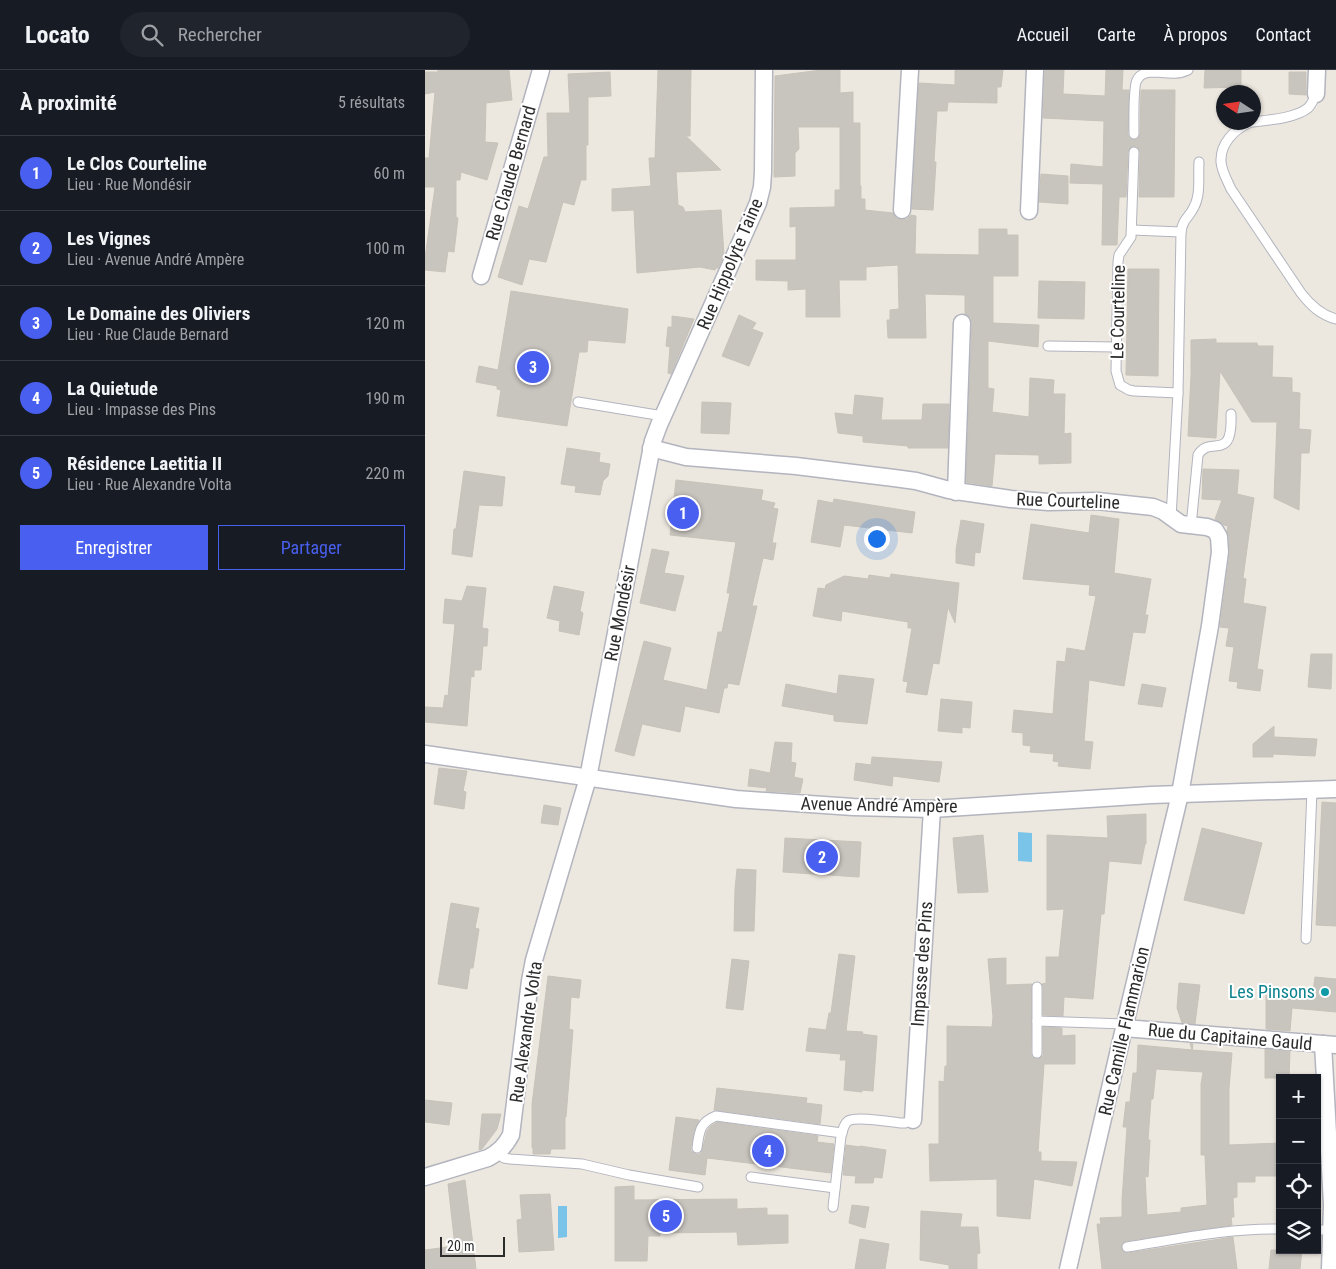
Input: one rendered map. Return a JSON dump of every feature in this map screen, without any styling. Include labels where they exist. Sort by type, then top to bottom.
[{"type":"street","name":"Rue Claude Bernard","points":[[481,276],[541,70]]},
{"type":"street","name":"Rue Hippolyte Taine","points":[[651,448],[663,416],[760,199],[763,172],[763,70]]},
{"type":"street","points":[[902,210],[910,70]]},
{"type":"street","points":[[1029,211],[1035,70]]},
{"type":"street","points":[[1316,94],[1317,70]]},
{"type":"street","points":[[956,492],[962,323]]},
{"type":"street","name":"Rue Courteline","points":[[651,448],[686,457],[796,466],[895,478],[916,481],[956,492],[1011,499],[1048,502],[1089,500],[1139,505],[1159,509],[1181,524],[1207,527],[1215,530],[1219,537],[1220,547],[1210,626],[1180,794]]},
{"type":"street","name":"Rue Mondésir","points":[[588,778],[651,448]]},
{"type":"street","name":"Avenue André Ampère","points":[[425,754],[736,799],[853,807],[932,809],[1180,794],[1336,789]]},
{"type":"street","name":"Rue Alexandre Volta","points":[[497,1153],[508,1142],[512,1130],[530,982],[588,778]]},
{"type":"street","name":"Rue Camille Flammarion","points":[[1068,1269],[1180,794]]},
{"type":"street","name":"Impasse des Pins","points":[[913,1120],[932,809]]},
{"type":"street","name":"Rue du Capitaine Gauld","points":[[1124,1026],[1329,1045]]},
{"type":"street","points":[[1329,1045],[1331,1175],[1325,1230],[1330,1269]]},
{"type":"street","points":[[425,1177],[488,1158],[497,1153]]},
{"type":"lane","points":[[1134,134],[1135,88],[1139,77],[1146,72],[1177,74],[1188,70]]},
{"type":"lane","points":[[1261,121],[1302,112],[1312,102],[1316,94]]},
{"type":"lane","points":[[1238,130],[1231,135],[1223,147],[1221,161],[1223,173],[1231,189],[1301,294],[1315,309],[1336,319]]},
{"type":"lane","name":"Le Courteline","points":[[1134,152],[1131,237],[1119,255],[1117,262],[1116,371],[1120,385],[1129,390],[1178,393]]},
{"type":"lane","points":[[1171,518],[1178,393],[1181,232],[1184,220],[1194,208],[1197,198],[1199,162]]},
{"type":"lane","points":[[1132,230],[1181,232]]},
{"type":"lane","points":[[1048,346],[1116,347]]},
{"type":"lane","points":[[578,402],[663,416]]},
{"type":"lane","points":[[1191,526],[1199,452],[1205,448],[1222,446],[1228,441],[1231,431],[1231,414]]},
{"type":"lane","points":[[1306,939],[1312,790]]},
{"type":"lane","points":[[1037,986],[1037,1054]]},
{"type":"lane","points":[[1037,1021],[1124,1026]]},
{"type":"lane","points":[[697,1148],[701,1128],[716,1116],[842,1133]]},
{"type":"lane","points":[[833,1207],[844,1125],[856,1119],[901,1124],[913,1120]]},
{"type":"lane","points":[[497,1153],[504,1158],[582,1164],[629,1175],[698,1187]]},
{"type":"lane","points":[[751,1177],[835,1188]]},
{"type":"lane","points":[[1127,1247],[1226,1232],[1276,1229]]},
{"type":"water","points":[[1018,832],[1032,833],[1032,862],[1018,861]]},
{"type":"water","points":[[558,1206],[567,1206],[567,1237],[558,1238]]},
{"type":"building","points":[[438,70],[509,70],[512,100],[486,103],[485,142],[498,143],[487,180],[461,172],[460,180],[456,180],[456,217],[458,218],[454,252],[448,251],[445,272],[425,270],[435,187],[425,187],[425,158],[429,158],[435,92],[425,94],[425,72],[438,72]]},
{"type":"building","points":[[658,70],[691,70],[690,136],[686,136],[721,170],[676,172],[678,205],[683,207],[685,212],[721,210],[724,255],[718,268],[715,270],[700,267],[637,273],[634,210],[612,211],[612,189],[651,186],[649,158],[655,158]]},
{"type":"building","points":[[821,70],[840,70],[840,93],[853,92],[853,123],[860,123],[860,186],[861,199],[865,199],[865,210],[893,213],[896,218],[901,220],[907,219],[911,215],[916,216],[915,254],[979,255],[979,229],[1007,229],[1007,235],[1018,235],[1018,276],[993,276],[993,323],[1039,325],[1038,347],[988,341],[988,388],[994,389],[992,412],[1029,417],[1030,378],[1054,380],[1053,394],[1065,394],[1064,434],[1071,433],[1071,463],[1039,464],[1039,455],[995,454],[992,486],[966,482],[972,323],[971,318],[965,314],[965,295],[925,294],[926,338],[888,338],[887,320],[890,320],[890,310],[899,309],[898,265],[866,267],[866,280],[839,280],[840,317],[806,317],[806,289],[788,290],[788,281],[756,280],[756,260],[796,260],[796,226],[790,227],[790,208],[835,207],[835,190],[840,190],[840,127],[798,127],[799,149],[795,153],[795,176],[774,177],[775,76]]},
{"type":"building","points":[[955,70],[1003,70],[1001,87],[997,87],[997,103],[948,102],[947,111],[937,111],[933,210],[912,209],[919,83],[955,85]]},
{"type":"building","points":[[1045,70],[1064,70],[1063,94],[1105,96],[1106,70],[1123,70],[1122,90],[1129,90],[1128,135],[1129,138],[1134,140],[1138,139],[1140,134],[1141,90],[1175,90],[1174,197],[1139,197],[1140,152],[1137,146],[1131,147],[1128,152],[1126,197],[1119,197],[1117,245],[1102,245],[1103,184],[1070,183],[1071,164],[1103,167],[1104,121],[1043,118]]},
{"type":"building","points":[[1205,70],[1241,70],[1241,85],[1216,85],[1216,88],[1204,88]]},
{"type":"building","points":[[610,72],[611,96],[588,97],[586,180],[581,180],[574,205],[563,202],[546,262],[529,259],[522,285],[498,277],[519,206],[528,209],[544,157],[548,157],[547,113],[570,113],[568,74]]},
{"type":"building","points":[[1289,72],[1306,72],[1306,95],[1289,94]]},
{"type":"building","points":[[1041,174],[1068,176],[1068,204],[1039,202]]},
{"type":"building","points":[[1128,269],[1159,269],[1158,376],[1126,375]]},
{"type":"building","points":[[1039,281],[1085,282],[1084,319],[1038,318]]},
{"type":"building","points":[[511,291],[628,309],[625,343],[588,340],[587,352],[579,352],[567,426],[497,416],[501,390],[497,389],[497,386],[476,382],[479,366],[498,370]]},
{"type":"building","points":[[739,315],[756,323],[752,329],[763,333],[749,366],[722,356]]},
{"type":"building","points":[[672,316],[694,319],[671,374],[668,373],[670,347],[666,346],[668,327],[672,327]]},
{"type":"building","points":[[1216,339],[1216,343],[1257,343],[1258,346],[1273,346],[1272,377],[1292,378],[1292,392],[1300,393],[1299,429],[1311,430],[1309,453],[1301,453],[1299,510],[1274,498],[1277,422],[1252,422],[1220,371],[1216,438],[1188,436],[1191,340]]},
{"type":"building","points":[[855,395],[883,398],[881,420],[922,420],[923,404],[949,404],[948,448],[908,448],[908,446],[863,442],[863,436],[838,433],[835,413],[853,415]]},
{"type":"building","points":[[702,402],[731,403],[729,434],[701,433]]},
{"type":"building","points":[[567,448],[600,453],[599,462],[610,464],[608,476],[603,481],[600,495],[575,492],[576,486],[561,484]]},
{"type":"building","points":[[1203,469],[1239,470],[1237,494],[1254,498],[1243,578],[1246,579],[1243,603],[1266,607],[1257,669],[1263,670],[1260,691],[1237,688],[1238,682],[1229,681],[1234,647],[1226,646],[1229,628],[1220,627],[1230,553],[1228,526],[1215,519],[1222,500],[1202,499]]},
{"type":"building","points":[[464,471],[505,477],[502,506],[479,505],[472,557],[452,554],[454,529],[456,529]]},
{"type":"building","points":[[676,480],[763,490],[761,500],[775,503],[773,508],[778,509],[772,543],[776,543],[773,560],[763,558],[752,606],[757,606],[739,685],[728,683],[727,688],[724,688],[719,713],[685,706],[680,732],[642,724],[634,756],[615,751],[644,641],[671,648],[663,680],[707,690],[718,632],[722,632],[730,593],[727,593],[736,542],[670,535]]},
{"type":"building","points":[[834,499],[915,512],[912,533],[844,525],[840,547],[811,542],[818,500],[833,503]]},
{"type":"building","points":[[1091,515],[1119,519],[1114,573],[1151,579],[1145,615],[1148,615],[1145,633],[1133,632],[1124,686],[1089,680],[1084,741],[1093,742],[1090,769],[1058,766],[1059,762],[1053,761],[1054,754],[1030,752],[1031,746],[1023,745],[1023,733],[1012,732],[1014,710],[1053,714],[1057,661],[1065,662],[1067,648],[1085,651],[1096,596],[1089,595],[1090,585],[1023,579],[1031,524],[1089,533]]},
{"type":"building","points":[[961,520],[984,524],[980,553],[975,552],[974,566],[956,563],[956,550]]},
{"type":"building","points":[[652,549],[669,552],[664,573],[684,576],[675,611],[640,603]]},
{"type":"building","points":[[891,574],[959,583],[955,623],[948,607],[939,664],[933,663],[927,695],[906,692],[908,682],[903,681],[912,628],[908,628],[908,622],[842,611],[841,621],[813,616],[818,588],[825,589],[826,585],[844,576],[868,579],[869,575],[890,578]]},
{"type":"building","points":[[467,586],[486,588],[482,628],[488,629],[487,646],[483,646],[481,670],[474,670],[474,677],[471,676],[467,726],[425,722],[425,707],[443,708],[445,695],[448,696],[455,624],[443,623],[445,599],[462,601]]},
{"type":"building","points":[[554,586],[584,592],[580,611],[583,613],[579,635],[559,631],[560,621],[547,618]]},
{"type":"building","points":[[1311,654],[1332,654],[1331,689],[1308,687]]},
{"type":"building","points":[[839,675],[874,679],[867,724],[834,721],[834,715],[782,706],[786,684],[837,694]]},
{"type":"building","points":[[1142,684],[1166,688],[1162,707],[1138,704]]},
{"type":"building","points":[[941,699],[972,702],[970,728],[962,727],[962,733],[938,731]]},
{"type":"building","points":[[1274,726],[1274,737],[1317,739],[1315,756],[1273,754],[1273,757],[1253,757],[1253,744]]},
{"type":"building","points":[[775,742],[792,743],[791,762],[796,763],[794,777],[803,779],[800,793],[766,791],[767,788],[748,786],[750,769],[770,773]]},
{"type":"building","points":[[872,757],[942,762],[939,782],[893,776],[892,786],[854,780],[856,763],[871,765]]},
{"type":"building","points":[[439,768],[467,771],[463,791],[466,792],[464,809],[434,804]]},
{"type":"building","points":[[1322,802],[1336,803],[1336,926],[1316,925]]},
{"type":"building","points":[[544,805],[561,808],[558,825],[541,823]]},
{"type":"building","points":[[1146,814],[1146,844],[1141,864],[1109,861],[1104,914],[1101,914],[1093,999],[1064,997],[1063,1016],[1043,1015],[1042,984],[1046,983],[1046,957],[1059,957],[1064,909],[1047,910],[1047,835],[1108,838],[1107,816]]},
{"type":"building","points":[[1202,828],[1262,843],[1244,914],[1184,900]]},
{"type":"building","points":[[983,835],[988,892],[958,893],[953,838]]},
{"type":"building","points":[[785,838],[861,842],[859,877],[783,872]]},
{"type":"building","points":[[737,869],[756,870],[754,931],[734,931]]},
{"type":"building","points":[[451,903],[479,908],[475,928],[479,929],[473,968],[470,968],[467,989],[438,984]]},
{"type":"building","points":[[839,954],[855,956],[846,1031],[863,1032],[862,1034],[877,1036],[873,1091],[844,1090],[846,1060],[840,1060],[841,1054],[806,1051],[809,1028],[826,1030],[829,1013],[831,1013]]},
{"type":"building","points":[[1006,958],[1006,985],[1032,984],[1032,1057],[1037,1059],[1043,1056],[1043,1027],[1062,1028],[1062,1036],[1075,1035],[1075,1064],[1044,1064],[1038,1152],[1041,1152],[1041,1161],[1077,1162],[1072,1186],[1034,1179],[1030,1219],[997,1216],[997,1179],[930,1181],[929,1144],[939,1144],[939,1081],[944,1082],[945,1066],[947,1066],[947,1026],[992,1027],[993,1017],[988,959]]},
{"type":"building","points":[[732,959],[749,961],[743,1010],[726,1008]]},
{"type":"building","points":[[548,976],[581,980],[579,998],[571,997],[569,1029],[573,1030],[565,1117],[565,1149],[551,1149],[550,1154],[533,1154],[532,1104]]},
{"type":"building","points":[[1315,977],[1336,979],[1336,1012],[1292,1008],[1290,1031],[1266,1029],[1266,990],[1313,992]]},
{"type":"building","points":[[1179,983],[1200,985],[1195,1024],[1182,1023],[1177,1008]]},
{"type":"building","points":[[1138,1045],[1232,1053],[1229,1088],[1229,1145],[1276,1143],[1276,1176],[1255,1176],[1255,1182],[1237,1182],[1237,1197],[1233,1198],[1234,1217],[1231,1217],[1232,1225],[1126,1241],[1121,1245],[1123,1251],[1128,1253],[1233,1237],[1237,1269],[1102,1269],[1097,1224],[1101,1224],[1100,1218],[1122,1217],[1127,1127],[1123,1127],[1126,1102],[1130,1102],[1133,1073],[1137,1073]],"holes":[[[1156,1069],[1203,1072],[1201,1084],[1201,1155],[1205,1155],[1207,1205],[1181,1208],[1181,1212],[1147,1215],[1145,1176],[1148,1177],[1151,1099],[1153,1099]]]},
{"type":"building","points":[[1265,1049],[1290,1051],[1289,1074],[1276,1074],[1276,1078],[1265,1078]]},
{"type":"building","points":[[717,1088],[807,1098],[806,1103],[822,1105],[820,1124],[714,1110]]},
{"type":"building","points":[[425,1100],[452,1103],[449,1125],[425,1122]]},
{"type":"building","points":[[482,1114],[501,1114],[497,1129],[482,1149],[479,1150]]},
{"type":"building","points":[[676,1117],[699,1120],[694,1131],[691,1147],[691,1151],[696,1154],[700,1154],[702,1151],[707,1131],[717,1122],[818,1136],[817,1142],[834,1144],[831,1173],[707,1158],[705,1175],[669,1170]]},
{"type":"building","points":[[846,1145],[886,1150],[882,1178],[874,1177],[873,1183],[855,1183],[856,1176],[843,1175]]},
{"type":"building","points":[[465,1180],[476,1269],[425,1269],[425,1250],[455,1246],[448,1184]]},
{"type":"building","points":[[634,1186],[634,1200],[737,1199],[737,1209],[767,1208],[767,1215],[788,1215],[788,1243],[738,1245],[737,1232],[660,1233],[660,1236],[648,1236],[647,1261],[615,1261],[615,1187]]},
{"type":"building","points":[[550,1194],[554,1250],[519,1252],[517,1220],[522,1219],[520,1195]]},
{"type":"building","points":[[852,1205],[869,1207],[865,1228],[849,1223]]},
{"type":"building","points":[[921,1211],[962,1214],[960,1227],[978,1227],[980,1253],[977,1254],[977,1269],[949,1269],[949,1265],[920,1260]]},
{"type":"building","points":[[860,1239],[889,1244],[885,1269],[855,1269]]},
{"type":"building","points":[[1271,1250],[1276,1250],[1276,1254],[1302,1254],[1300,1269],[1269,1269]]},
{"type":"place","name":"Le Domaine des Oliviers","points":[[533,367]]},
{"type":"place","name":"Le Clos Courteline","points":[[683,513]]},
{"type":"place","name":"Les Vignes","points":[[822,857]]},
{"type":"place","name":"Les Pinsons","points":[[1325,992]]},
{"type":"place","name":"La Quietude","points":[[768,1151]]},
{"type":"place","name":"Résidence Laetitia II","points":[[666,1216]]}]
